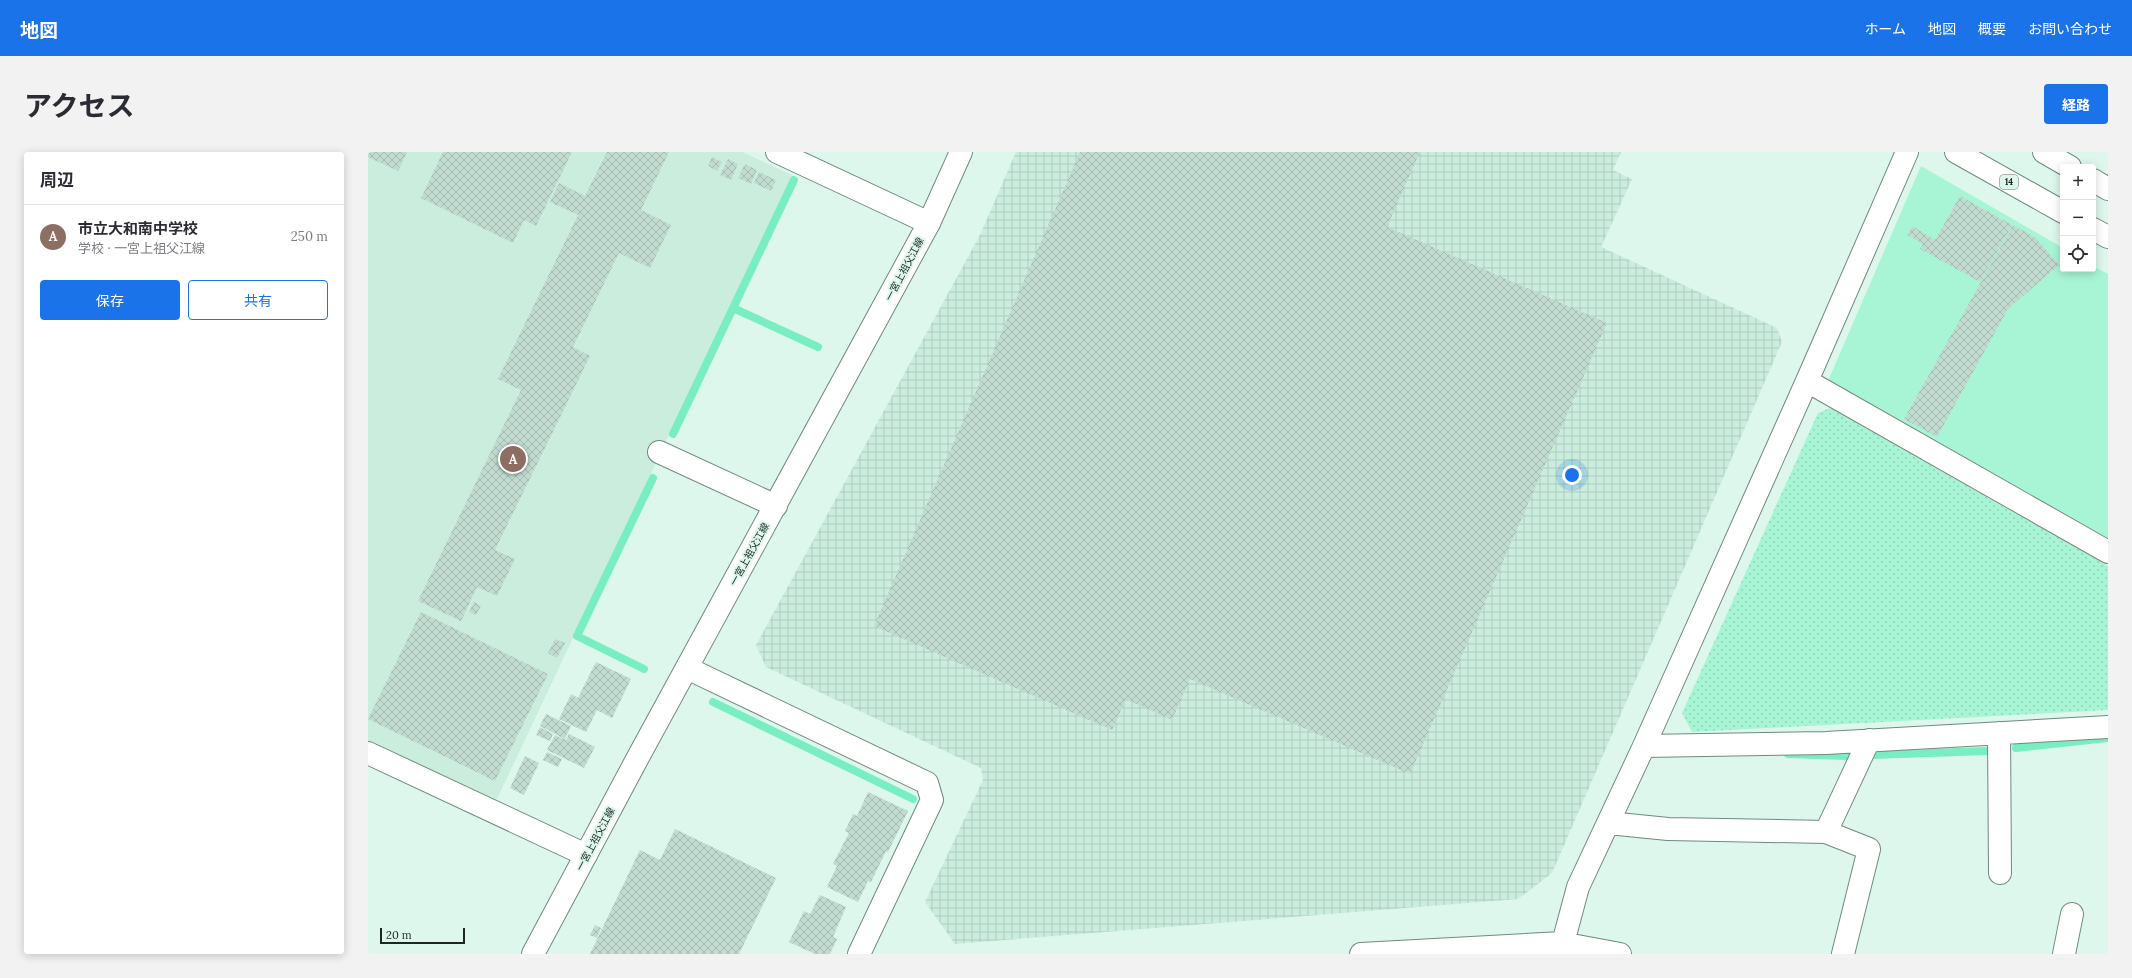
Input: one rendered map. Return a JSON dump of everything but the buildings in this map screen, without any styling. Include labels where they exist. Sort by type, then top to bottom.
[{"type":"street","points":[[777,152],[929,222]]},
{"type":"street","name":"一宮上祖父江線","points":[[533,954],[929,222],[961,152]]},
{"type":"street","points":[[1560,949],[1578,887],[1644,746],[1807,381],[1907,152]]},
{"type":"street","name":"14","points":[[1956,152],[2060,210]]},
{"type":"street","points":[[2044,152],[2065,164]]},
{"type":"street","points":[[2096,182],[2108,189]]},
{"type":"street","points":[[2096,231],[2108,237]]},
{"type":"street","points":[[1807,381],[2108,552]]},
{"type":"street","points":[[659,452],[776,506]]},
{"type":"street","points":[[687,668],[927,784],[932,800],[859,954]]},
{"type":"street","points":[[1644,746],[1869,740],[2108,727]]},
{"type":"street","points":[[1999,733],[2000,873]]},
{"type":"street","points":[[1826,832],[1869,740]]},
{"type":"street","points":[[368,753],[586,856]]},
{"type":"street","points":[[1608,823],[1668,830],[1826,832],[1869,849],[1843,954]]},
{"type":"street","points":[[2064,954],[2072,914]]},
{"type":"street","points":[[1361,954],[1560,949],[1620,954]]},
{"type":"shaded area","points":[[368,152],[742,152],[792,175],[496,801],[368,742]]},
{"type":"shaded area","points":[[1016,152],[1621,152],[1613,170],[1632,179],[1601,247],[1777,328],[1782,342],[1552,873],[1518,899],[955,944],[925,902],[983,780],[981,768],[766,667],[756,645],[980,235]]},
{"type":"green space","points":[[1921,166],[2060,246],[2060,272],[2096,272],[2096,268],[2108,274],[2108,538],[1828,381]]},
{"type":"green space","points":[[1830,408],[2108,566],[2108,710],[1692,732],[1682,713],[1818,413]]},
{"type":"waterway","points":[[673,434],[794,180]]},
{"type":"waterway","points":[[733,308],[818,347]]},
{"type":"waterway","points":[[644,669],[577,636],[653,478]]},
{"type":"waterway","points":[[713,702],[913,799]]},
{"type":"waterway","points":[[2016,748],[2108,738]]},
{"type":"waterway","points":[[1871,755],[1987,751]]},
{"type":"waterway","points":[[1788,754],[1847,756]]},
{"type":"place","name":"市立大和南中学校","points":[[513,459]]}]
